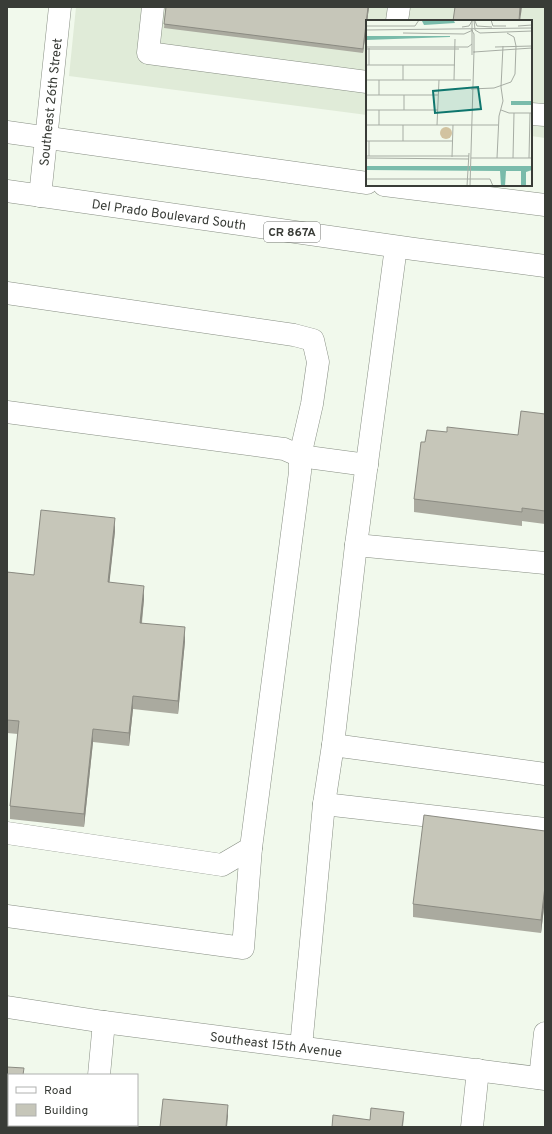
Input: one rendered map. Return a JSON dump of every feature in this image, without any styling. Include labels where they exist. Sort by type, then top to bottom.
[{"type":"main road","name":"Southeast 26th Street","points":[[40,196],[60,7]]},
{"type":"main road","points":[[153,7],[148,53],[366,82]]},
{"type":"main road","points":[[397,20],[399,7]]},
{"type":"main road","points":[[532,114],[545,115]]},
{"type":"main road","points":[[7,132],[366,183]]},
{"type":"main road","points":[[400,186],[480,191],[545,205]]},
{"type":"main road","name":"Del Prado Boulevard South","points":[[7,191],[396,247],[545,266]]},
{"type":"main road","points":[[301,1047],[324,804],[333,745],[356,545],[396,247]]},
{"type":"main road","points":[[7,293],[294,335],[313,340],[318,362],[312,404],[300,456],[300,472],[251,848],[243,948],[7,916]]},
{"type":"main road","points":[[7,412],[284,449],[300,456],[367,465]]},
{"type":"main road","points":[[356,545],[545,563]]},
{"type":"main road","points":[[333,745],[545,774]]},
{"type":"main road","points":[[324,804],[545,829]]},
{"type":"main road","points":[[7,833],[222,865],[251,848]]},
{"type":"main road","name":"Southeast 15th Avenue","points":[[7,1007],[104,1022],[542,1078]]},
{"type":"main road","points":[[99,1074],[104,1022]]},
{"type":"main road","points":[[542,1078],[545,1033]]},
{"type":"main road","points":[[472,1127],[478,1070]]},
{"type":"shaded area","points":[[76,7],[545,7],[545,138],[532,136],[532,20],[366,20],[366,115],[69,76]]},
{"type":"building","points":[[166,7],[368,7],[363,49],[164,24]]},
{"type":"building","points":[[455,7],[520,7],[519,20],[453,20]]},
{"type":"building","points":[[521,411],[545,414],[545,511],[522,508],[522,512],[414,499],[421,442],[425,442],[427,430],[447,432],[447,427],[518,435]]},
{"type":"building","points":[[41,510],[115,518],[108,582],[144,586],[140,623],[185,627],[178,701],[133,696],[129,733],[93,729],[84,814],[10,806],[19,721],[7,720],[7,572],[34,575]]},
{"type":"building","points":[[424,815],[545,831],[545,886],[541,920],[413,904]]},
{"type":"building","points":[[7,1067],[24,1068],[23,1074],[8,1074],[7,1112]]},
{"type":"building","points":[[163,1099],[228,1105],[226,1127],[160,1127]]},
{"type":"building","points":[[371,1108],[404,1112],[402,1127],[332,1127],[333,1115],[370,1120]]}]
